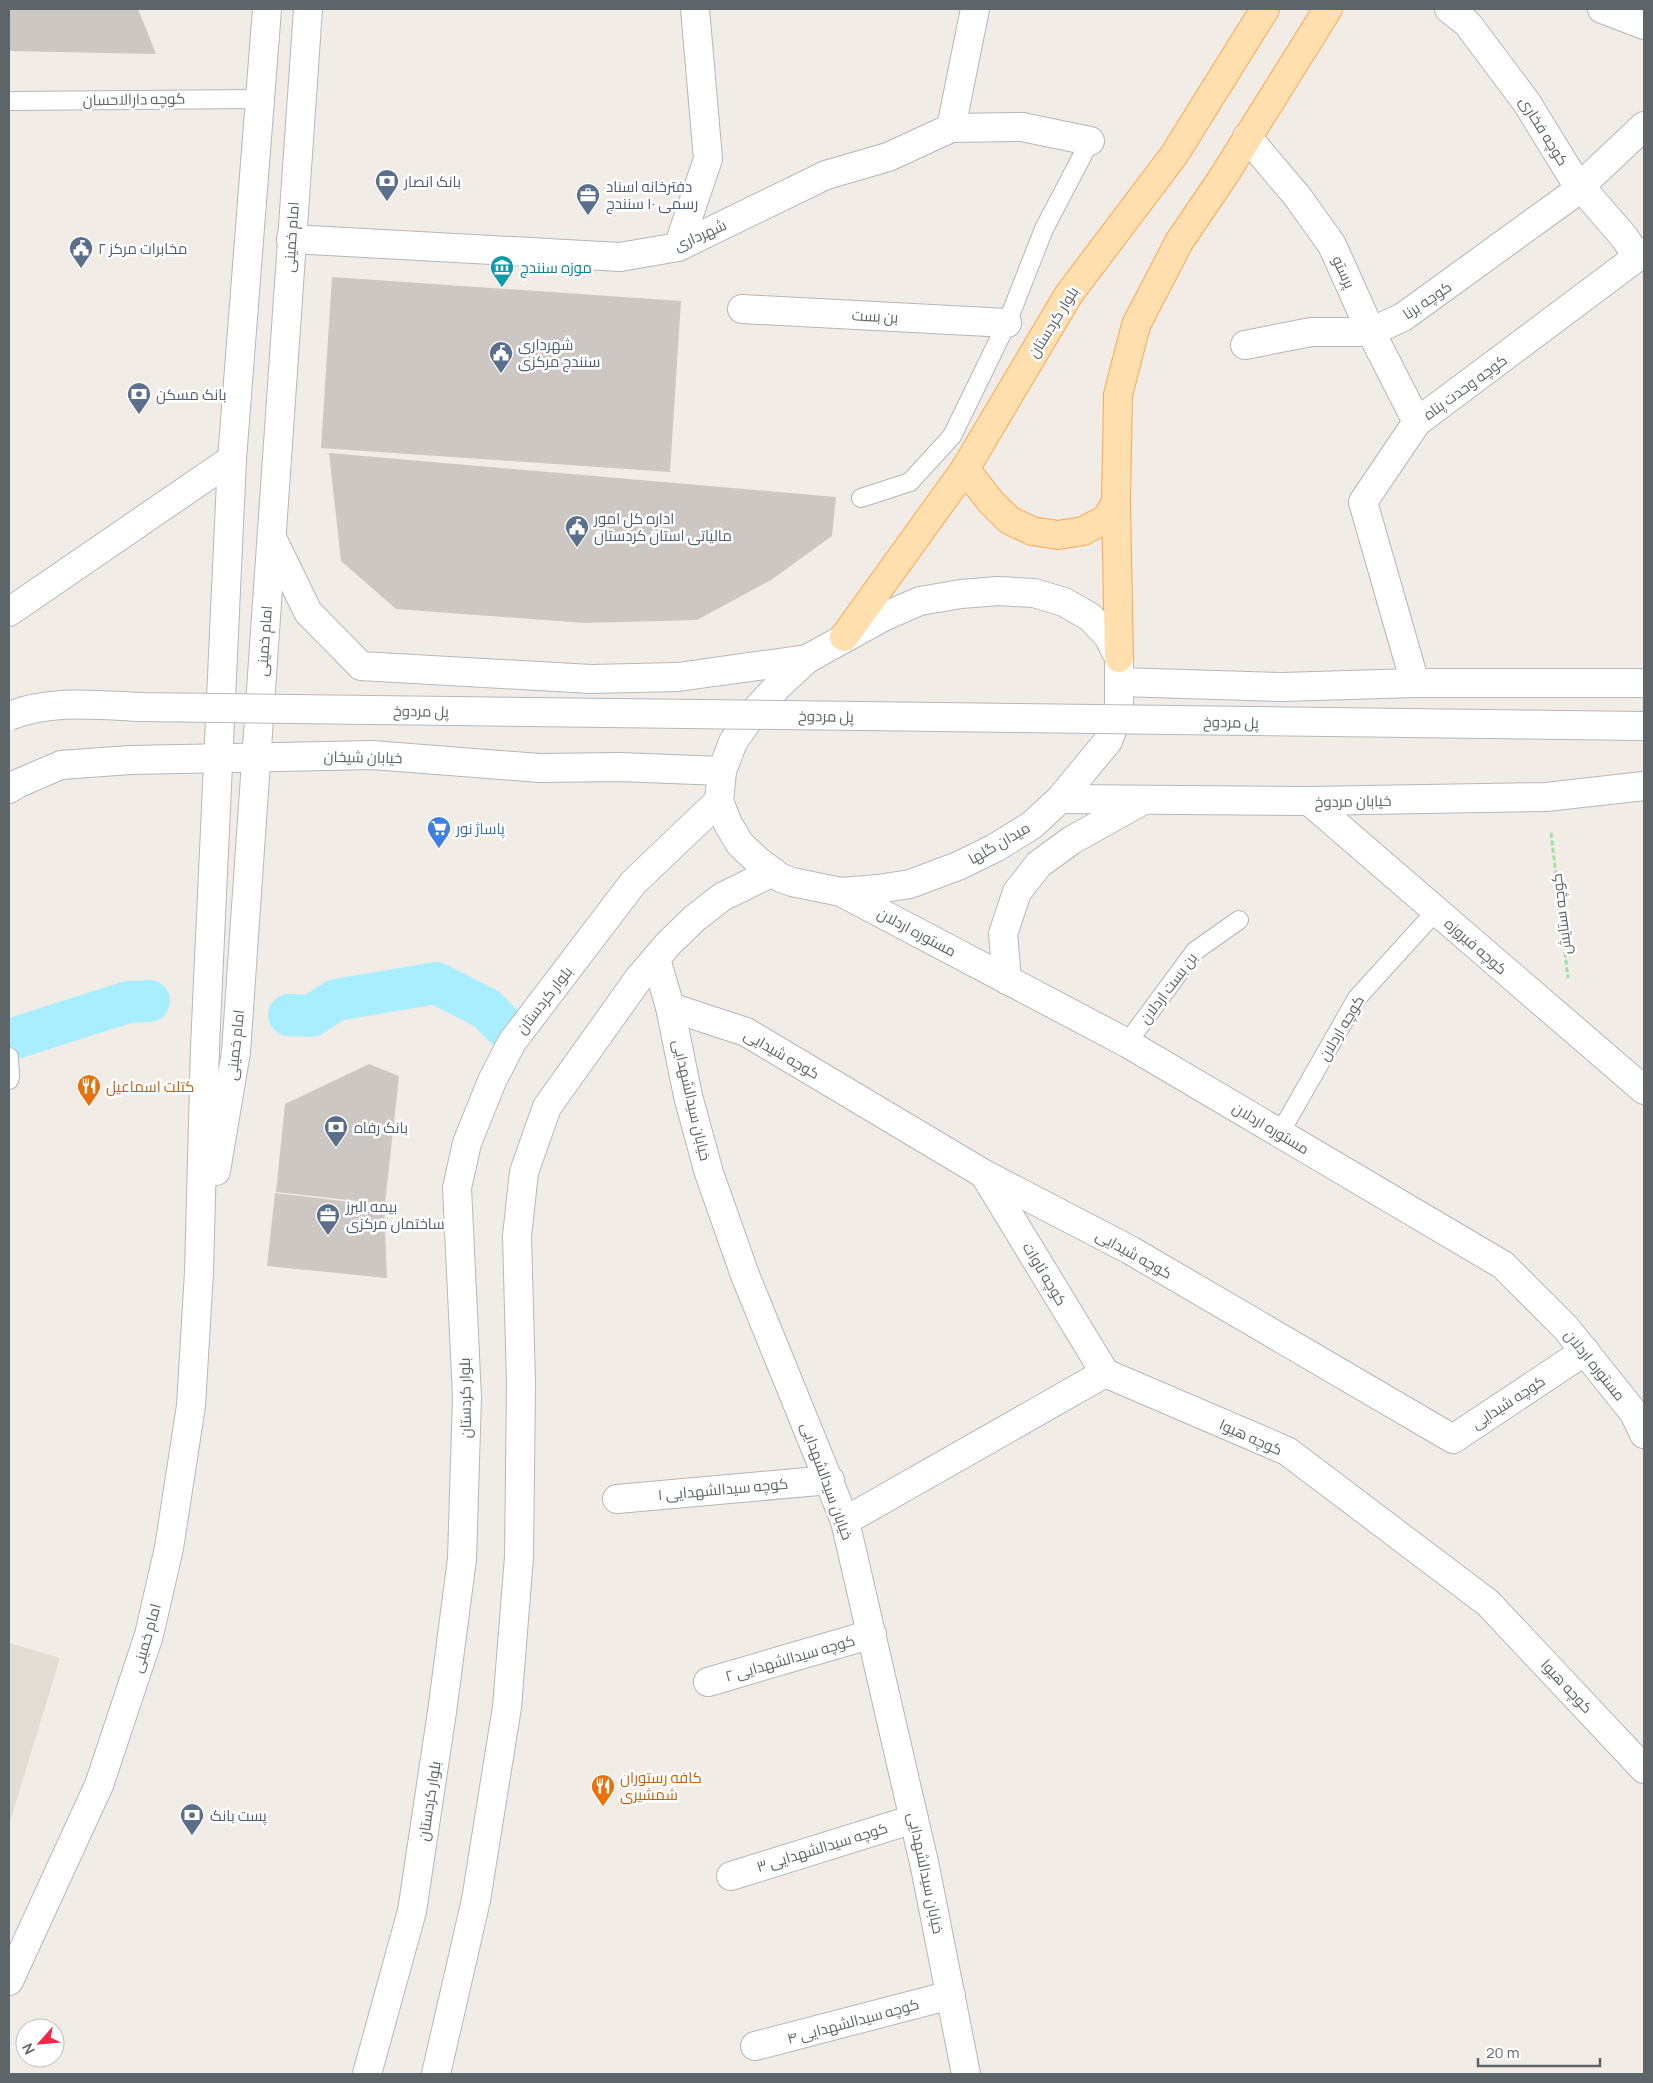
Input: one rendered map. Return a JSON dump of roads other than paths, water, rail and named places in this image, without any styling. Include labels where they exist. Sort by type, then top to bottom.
[{"type":"main road","name":"امام خمینی","points":[[9,1981],[99,1785],[149,1635],[169,1548],[192,1406],[199,1272],[205,1047],[232,459],[267,9]]},
{"type":"main road","name":"امام خمینی","points":[[199,1272],[236,1052],[290,240],[308,9]]},
{"type":"main road","points":[[678,247],[708,159],[695,9]]},
{"type":"main road","points":[[951,128],[975,9]]},
{"type":"main road","name":"بلوار کردستان","points":[[844,637],[965,469],[1069,294],[1174,155],[1265,9]]},
{"type":"main road","points":[[1328,9],[1179,242],[1136,325],[1118,395],[1116,502],[1119,670],[1281,687],[1415,683],[1644,684]]},
{"type":"main road","name":"کوچه فخاری","points":[[1449,9],[1467,23],[1527,103],[1573,178],[1640,254]]},
{"type":"main road","points":[[1602,9],[1644,25]]},
{"type":"main road","name":"کوچه برنا","points":[[1245,345],[1311,332],[1371,332],[1411,311],[1495,252],[1581,186],[1644,126]]},
{"type":"main road","name":"شهرداری","points":[[290,240],[620,257],[678,247],[826,175],[888,157],[951,128],[1022,127],[1090,140]]},
{"type":"main road","name":"پرستو","points":[[1247,137],[1297,196],[1332,245],[1371,332],[1417,422]]},
{"type":"main road","name":"کوچه وحدت پناه","points":[[1415,683],[1363,502],[1417,422],[1640,254]]},
{"type":"main road","name":"بن بست","points":[[742,310],[1008,323]]},
{"type":"main road","points":[[9,612],[232,459]]},
{"type":"main road","points":[[965,469],[990,502],[1009,520],[1032,531],[1058,535],[1083,531],[1106,519],[1116,502]]},
{"type":"main road","points":[[271,536],[308,612],[361,666],[591,679],[678,677],[807,659]]},
{"type":"main road","name":"میدان گلها","points":[[998,591],[1034,594],[1064,602],[1090,617],[1108,636],[1119,670],[1119,713],[1108,741],[1060,799],[1032,825],[995,848],[958,866],[910,884],[841,892],[792,882],[781,878],[740,844],[728,824],[719,801],[722,771],[733,742],[754,712],[807,659],[844,637],[920,601],[961,594],[998,591]]},
{"type":"main road","name":"پل مردوخ","points":[[9,716],[18,712],[60,704],[1644,726]]},
{"type":"main road","name":"خیابان شیخان","points":[[9,790],[20,783],[60,766],[130,760],[372,755],[540,768],[620,767],[722,771]]},
{"type":"main road","name":"خیابان مردوخ","points":[[1060,799],[1309,802],[1546,797],[1644,786]]},
{"type":"main road","points":[[1007,980],[1003,934],[1017,892],[1039,864],[1066,845],[1143,800]]},
{"type":"main road","name":"بلوار کردستان","points":[[367,2074],[412,1911],[442,1712],[462,1559],[467,1397],[457,1188],[467,1143],[492,1081],[512,1042],[633,883],[719,801]]},
{"type":"main road","name":"کوچه فیروزه","points":[[1309,802],[1644,1090]]},
{"type":"main road","points":[[436,2074],[476,1900],[507,1707],[519,1557],[521,1383],[517,1236],[524,1172],[547,1107],[628,993],[669,943],[695,918],[722,897],[773,872]]},
{"type":"main road","name":"مستوره اردلان","points":[[841,892],[1126,1042],[1503,1265],[1566,1328],[1634,1413],[1644,1434]]},
{"type":"main road","name":"خیابان سیدالشهدایی","points":[[656,959],[670,1007],[688,1096],[709,1173],[745,1275],[830,1480],[845,1521],[914,1819],[966,2074]]},
{"type":"main road","name":"کوچه شیدایی","points":[[670,1007],[746,1032],[984,1174],[1130,1250],[1453,1439],[1585,1352]]},
{"type":"main road","name":"کوچه ئاوات","points":[[984,1174],[1105,1373]]},
{"type":"main road","points":[[845,1521],[1105,1373]]},
{"type":"main road","name":"کوچه هیوا","points":[[1105,1373],[1287,1451],[1488,1603],[1644,1769]]},
{"type":"main road","name":"کوچه سیدالشهدایی ۱","points":[[617,1499],[830,1480]]},
{"type":"main road","name":"کوچه سیدالشهدایی ۲","points":[[708,1682],[872,1634]]},
{"type":"main road","name":"کوچه سیدالشهدایی ۳","points":[[731,1876],[914,1819]]},
{"type":"main road","name":"کوچه سیدالشهدایی ۴","points":[[755,2046],[951,1995]]},
{"type":"lane","name":"کوچه دارالاحسان","points":[[9,101],[260,99]]},
{"type":"lane","points":[[861,498],[910,482],[952,436],[1008,323],[1044,229],[1090,140]]},
{"type":"lane","name":"کوچه اردلان","points":[[1280,1133],[1357,998],[1436,911]]},
{"type":"lane","name":"بن بست اردلان","points":[[1126,1042],[1195,951],[1239,920]]},
{"type":"lane","points":[[9,1057],[9,1080]]},
{"type":"waterway","points":[[289,1015],[311,1016],[336,1000],[436,983],[487,1009],[503,1026]]},
{"type":"waterway","points":[[9,1040],[128,1002],[149,1001]]},
{"type":"place","name":"بانک انصار","points":[[387,202]]},
{"type":"place","name":"دفترخانه اسناد رسمی ۱۰ سنندج","points":[[588,216]]},
{"type":"place","name":"مخابرات مرکز ۲","points":[[81,269]]},
{"type":"place","name":"موزه سنندج","points":[[502,288]]},
{"type":"place","name":"شهرداری سنندج مرکزی","points":[[501,374]]},
{"type":"place","name":"بانک مسکن","points":[[139,415]]},
{"type":"place","name":"اداره کل امور مالیاتی استان کردستان","points":[[577,548]]},
{"type":"place","name":"پاساژ نور","points":[[439,849]]},
{"type":"place","name":"کتلت اسماعیل","points":[[89,1107]]},
{"type":"place","name":"بانک رفاه","points":[[336,1148]]},
{"type":"place","name":"بیمه البرز ساختمان مرکزی","points":[[328,1236]]},
{"type":"place","name":"کافه رستوران شمشیری","points":[[603,1807]]},
{"type":"place","name":"پست بانک","points":[[192,1836]]}]
